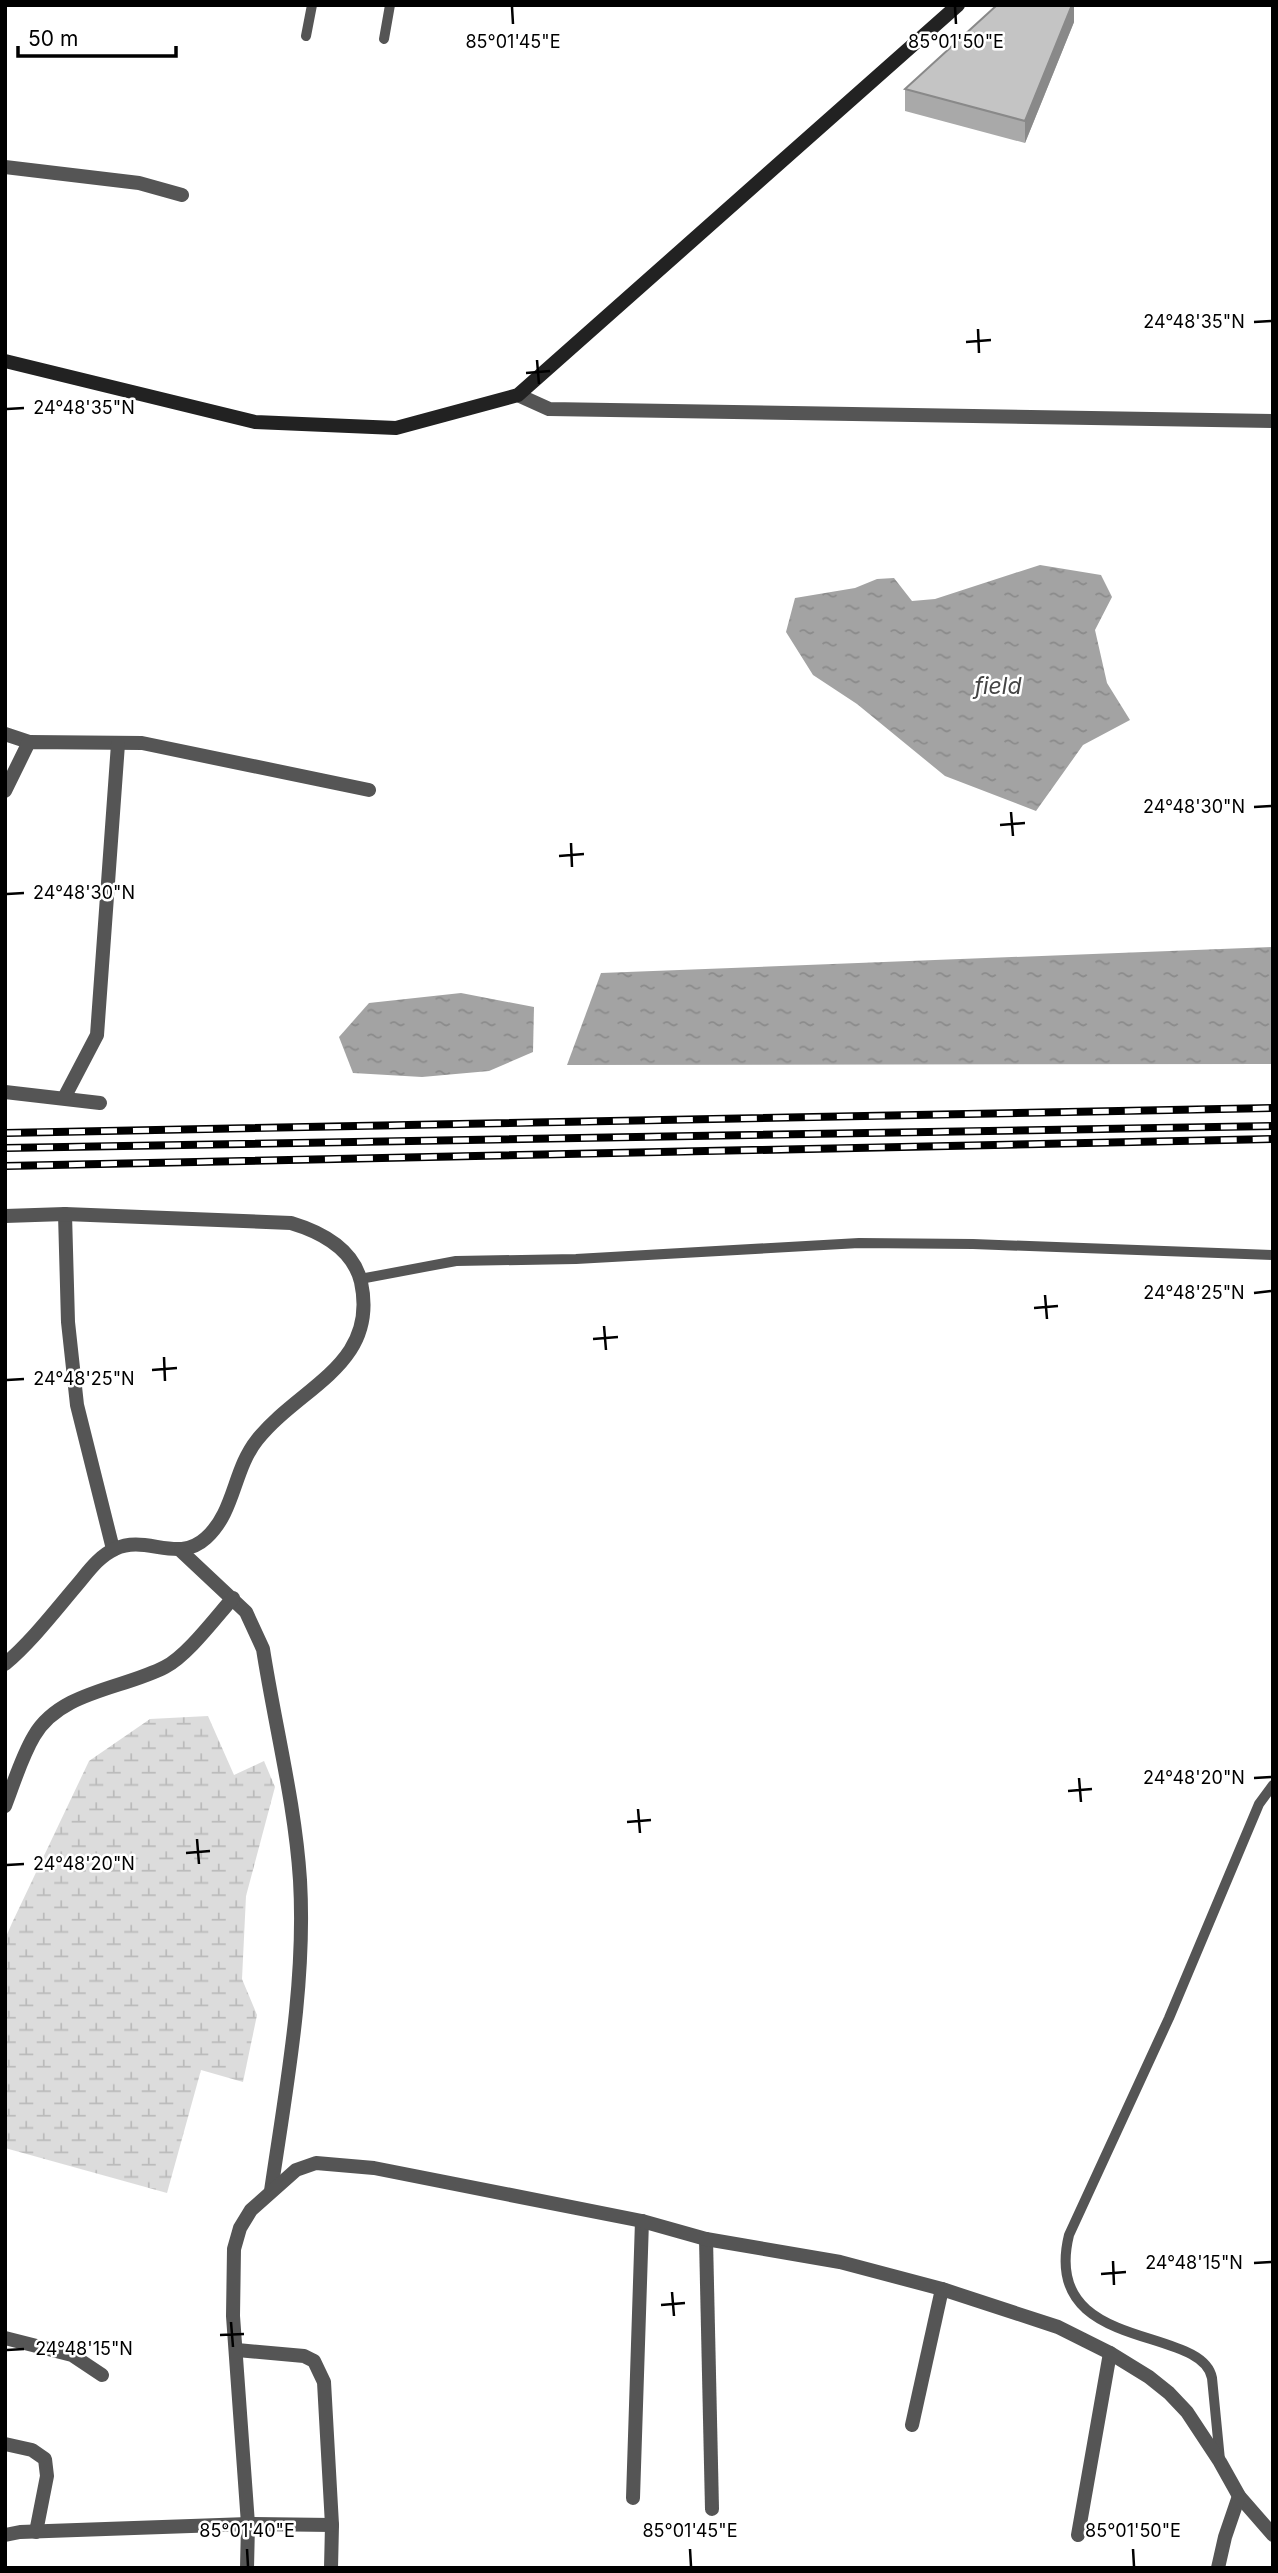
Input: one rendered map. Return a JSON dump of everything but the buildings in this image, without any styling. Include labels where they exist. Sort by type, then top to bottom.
[{"type":"street","points":[[5,360],[255,422],[396,428],[518,395],[958,5]]},
{"type":"street","points":[[5,167],[139,183],[182,195]]},
{"type":"street","points":[[518,395],[549,409],[1273,421]]},
{"type":"street","points":[[5,734],[29,742],[142,743],[369,790]]},
{"type":"street","points":[[5,791],[29,742]]},
{"type":"street","points":[[64,1098],[97,1035],[118,744]]},
{"type":"street","points":[[5,1091],[100,1102]]},
{"type":"street","points":[[5,1216],[65,1214],[291,1223],[309,1228],[340,1247],[352,1259],[360,1279],[364,1301],[362,1327],[357,1342],[345,1359],[259,1438],[247,1456],[228,1508],[215,1529],[197,1546],[181,1551],[137,1544],[113,1549],[97,1562],[5,1664]]},
{"type":"street","points":[[65,1214],[68,1322],[77,1405],[113,1549]]},
{"type":"street","points":[[181,1551],[246,1612],[263,1649],[294,1826],[300,1880],[297,2007],[271,2191]]},
{"type":"street","points":[[5,1806],[26,1752],[35,1734],[47,1720],[85,1697],[172,1663],[233,1598]]},
{"type":"street","points":[[247,2568],[248,2524],[233,2316],[234,2249],[240,2228],[251,2210],[296,2170],[316,2163],[374,2168],[642,2221],[706,2239],[840,2262],[942,2289],[1058,2327],[1110,2353],[1169,2393],[1187,2412],[1239,2496],[1273,2535]]},
{"type":"street","points":[[633,2498],[642,2221]]},
{"type":"street","points":[[706,2239],[712,2509]]},
{"type":"street","points":[[912,2425],[942,2289]]},
{"type":"street","points":[[5,2338],[72,2355],[102,2375]]},
{"type":"street","points":[[237,2350],[304,2356],[314,2361],[320,2370],[326,2400],[332,2525],[331,2568]]},
{"type":"street","points":[[1078,2535],[1110,2353]]},
{"type":"street","points":[[5,2444],[32,2451],[45,2459],[47,2476],[36,2532]]},
{"type":"street","points":[[1218,2568],[1239,2496]]},
{"type":"street","points":[[13,2534],[248,2524],[332,2525]]},
{"type":"lane","points":[[306,36],[312,5]]},
{"type":"lane","points":[[384,39],[390,5]]},
{"type":"lane","points":[[360,1279],[456,1261],[576,1259],[859,1243],[973,1244],[1273,1255]]},
{"type":"lane","points":[[1220,2462],[1212,2378],[1207,2365],[1193,2355],[1124,2330],[1096,2316],[1081,2304],[1068,2279],[1065,2251],[1069,2235],[1169,2018],[1259,1804],[1273,1785]]},
{"type":"green space","points":[[208,1716],[234,1775],[264,1761],[275,1787],[246,1896],[242,1979],[257,2015],[243,2082],[201,2070],[167,2193],[5,2148],[5,1939],[89,1761],[150,1719]]},
{"type":"water","name":"field","points":[[1040,565],[1101,575],[1112,597],[1095,630],[1107,683],[1130,720],[1083,745],[1036,811],[945,776],[857,704],[813,675],[786,632],[795,598],[855,588],[877,579],[894,578],[912,601],[935,599]]},
{"type":"water","points":[[1273,947],[1273,1064],[567,1065],[601,973]]},
{"type":"water","points":[[461,993],[534,1007],[533,1052],[489,1071],[422,1077],[353,1073],[339,1037],[369,1003]]},
{"type":"railway","points":[[5,1133],[1273,1108]]},
{"type":"railway","points":[[5,1148],[1273,1126]]},
{"type":"railway","points":[[5,1166],[1273,1139]]}]
